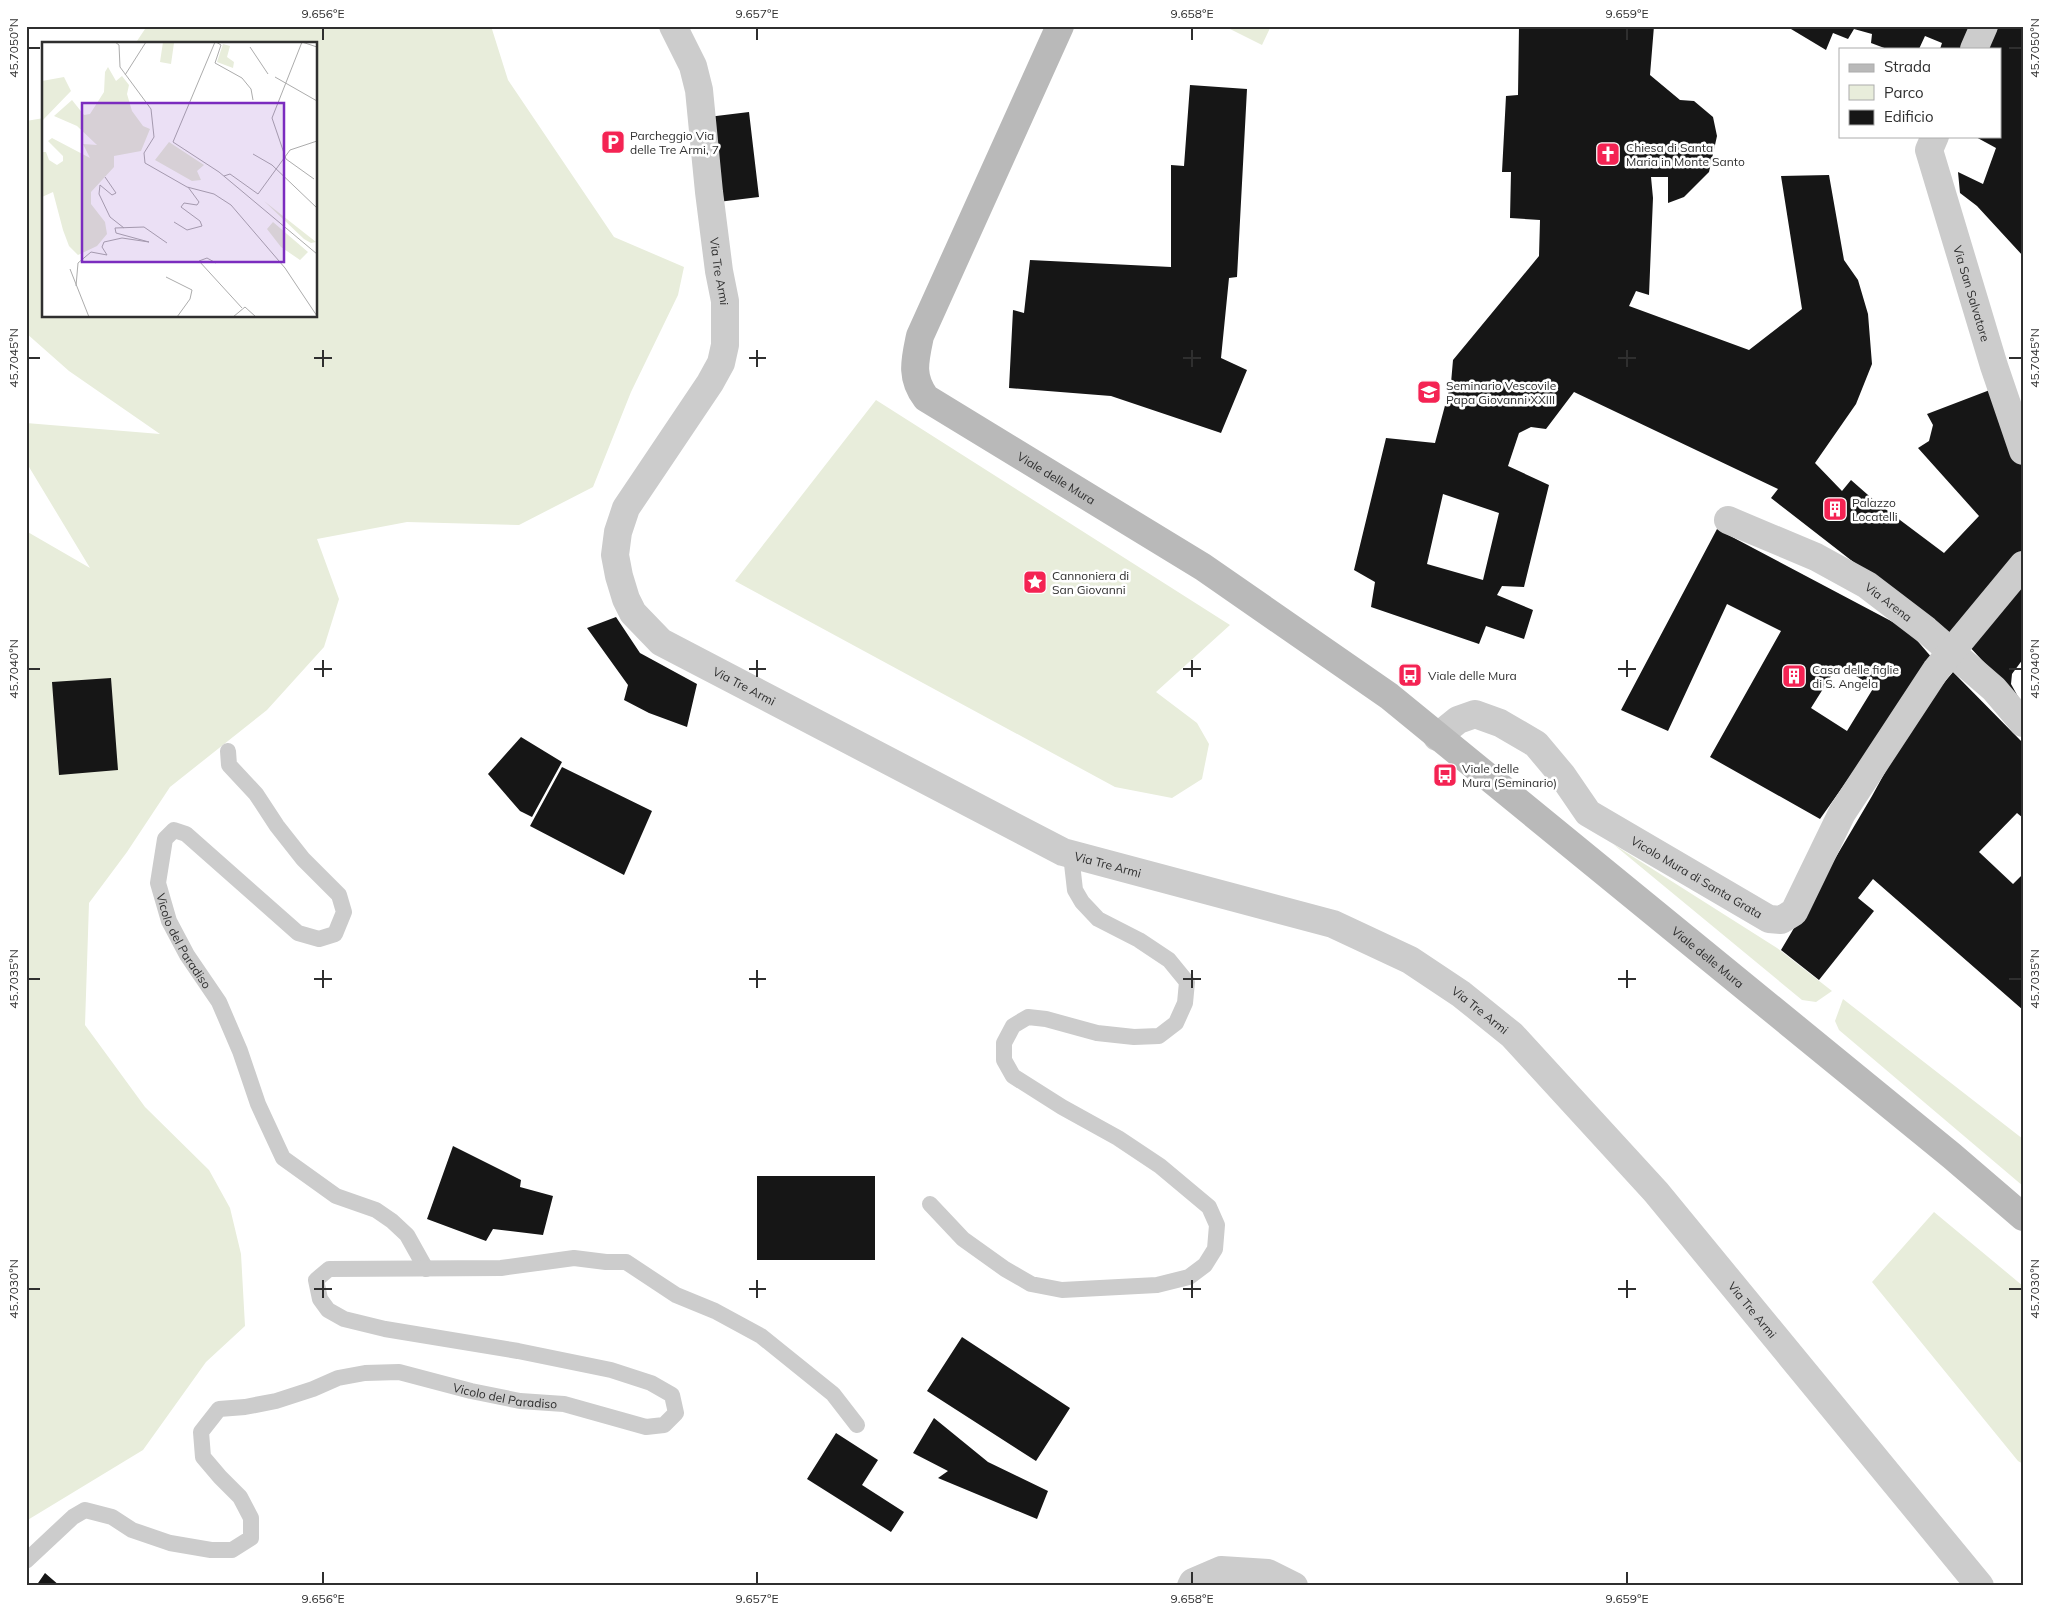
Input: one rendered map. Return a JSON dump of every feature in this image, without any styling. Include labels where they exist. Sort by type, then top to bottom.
[{"type":"street","name":"Via Tre Armi","points":[[673,26],[693,66],[699,90],[712,218],[725,301],[725,345],[720,363],[710,383],[626,508],[618,532],[615,555],[619,576],[633,614],[661,642],[1063,852],[1334,924],[1410,960],[1461,994],[1512,1035],[1656,1192],[1980,1586]]},
{"type":"street","name":"Viale delle Mura","points":[[1060,26],[920,336],[915,365],[915,378],[920,391],[926,398],[949,413],[1203,567],[1389,696],[1952,1156],[2023,1217]]},
{"type":"street","points":[[1974,48],[1984,26]]},
{"type":"street","name":"Via San Salvatore","points":[[1934,138],[1928,150],[1994,366],[2023,452]]},
{"type":"street","name":"Via Arena","points":[[1728,520],[1816,557],[1867,585],[1926,630],[1994,688],[2023,723]]},
{"type":"street","points":[[1951,652],[2023,565]]},
{"type":"street","name":"Vicolo Mura di Santa Grata","points":[[1437,737],[1458,720],[1475,714],[1500,723],[1536,744],[1562,775],[1588,813],[1769,919],[1781,920],[1794,912],[1842,813],[1936,670],[1951,652]]},
{"type":"street","points":[[1191,1586],[1193,1582],[1221,1570],[1268,1573],[1294,1586]]},
{"type":"lane","name":"Vicolo del Paradiso","points":[[228,751],[229,766],[256,794],[277,826],[303,858],[339,894],[344,912],[334,934],[319,938],[298,933],[186,834],[174,830],[164,839],[158,883],[169,921],[187,955],[219,1002],[240,1051],[258,1104],[283,1158],[336,1196],[376,1210],[392,1221],[407,1235],[426,1269]]},
{"type":"lane","points":[[930,1204],[963,1240],[1005,1269],[1031,1284],[1062,1290],[1157,1285],[1189,1277],[1205,1265],[1215,1249],[1217,1224],[1209,1207],[1194,1193],[1160,1166],[1118,1138],[1013,1076],[1004,1060],[1004,1043],[1013,1026],[1028,1017],[1046,1019],[1097,1034],[1134,1037],[1159,1036],[1176,1023],[1185,1003],[1186,982],[1169,960],[1139,940],[1098,919],[1082,902],[1075,890],[1071,855]]},
{"type":"lane","name":"Vicolo del Paradiso","points":[[26,1561],[73,1517],[85,1510],[112,1517],[132,1530],[170,1544],[211,1550],[232,1550],[251,1538],[252,1518],[240,1497],[203,1457],[201,1432],[219,1409],[276,1401],[313,1389],[338,1378],[364,1373],[399,1372],[471,1392],[520,1401],[564,1404],[646,1427],[664,1425],[676,1412],[672,1394],[643,1380],[610,1370],[518,1350],[385,1329],[344,1320],[328,1310],[320,1299],[316,1280],[329,1269],[501,1268],[574,1258],[606,1262],[626,1262],[676,1295],[715,1311],[761,1336],[833,1394],[857,1425]]},
{"type":"green space","points":[[147,26],[491,26],[508,80],[614,237],[684,267],[678,295],[631,392],[593,487],[519,525],[407,522],[317,539],[339,599],[324,647],[267,710],[170,787],[127,852],[89,903],[85,1025],[145,1107],[209,1170],[230,1208],[241,1254],[245,1326],[206,1362],[143,1450],[26,1521],[26,531],[90,568],[26,462],[26,423],[160,434],[69,371],[26,333],[26,121],[42,118],[42,318],[318,318],[318,42],[136,42]]},
{"type":"green space","points":[[1224,26],[1271,26],[1262,45]]},
{"type":"green space","points":[[876,400],[1230,625],[1156,692],[1197,723],[1209,744],[1202,779],[1172,798],[1115,787],[735,581]]},
{"type":"green space","points":[[1613,844],[1777,948],[1832,991],[1816,1002],[1802,1000]]},
{"type":"green space","points":[[1843,999],[2023,1139],[2023,1186],[1839,1030],[1835,1021]]},
{"type":"green space","points":[[1934,1212],[2023,1286],[2023,1464],[2018,1461],[1872,1282]]},
{"type":"building","points":[[1519,26],[1654,26],[1650,75],[1680,100],[1694,101],[1713,117],[1717,136],[1709,172],[1684,197],[1668,203],[1668,177],[1651,177],[1653,198],[1649,295],[1636,291],[1629,306],[1749,350],[1802,309],[1781,176],[1829,175],[1844,260],[1858,280],[1868,314],[1872,364],[1856,404],[1815,463],[1842,491],[1851,480],[1876,502],[1944,553],[1979,516],[1918,448],[1929,441],[1933,425],[1927,414],[1995,388],[2023,469],[2023,549],[1950,637],[1771,498],[1778,489],[1574,392],[1546,429],[1531,427],[1519,433],[1508,466],[1549,485],[1524,587],[1502,586],[1497,595],[1533,610],[1524,639],[1486,626],[1479,644],[1371,607],[1375,582],[1354,570],[1386,438],[1435,443],[1451,383],[1453,360],[1539,256],[1540,220],[1510,218],[1511,172],[1502,172],[1506,96],[1518,95]],"holes":[[[1443,494],[1499,513],[1483,580],[1427,564]]]},
{"type":"building","points":[[1786,26],[1975,26],[1965,48],[1940,48],[1942,43],[1925,36],[1919,48],[1884,48],[1871,43],[1872,34],[1854,29],[1848,39],[1833,33],[1826,50]]},
{"type":"building","points":[[1995,26],[2023,26],[2023,256],[1977,206],[1960,193],[1958,172],[1983,184],[1996,148],[1978,138],[2002,138],[2002,48],[1985,48]]},
{"type":"building","points":[[1190,85],[1247,89],[1237,277],[1229,278],[1221,358],[1247,370],[1221,433],[1111,396],[1009,388],[1013,310],[1024,313],[1030,260],[1171,267],[1171,165],[1184,166]]},
{"type":"building","points":[[749,112],[759,197],[718,202],[708,117]]},
{"type":"building","name":"Casa delle figlie di S. Angela","points":[[1717,529],[1908,630],[1933,659],[1820,819],[1710,757],[1781,631],[1727,604],[1668,731],[1621,710]],"holes":[[[1838,665],[1874,687],[1847,731],[1811,708]]]},
{"type":"building","points":[[2023,578],[2023,659],[2012,674],[2011,684],[2021,702],[1967,644]]},
{"type":"building","points":[[616,617],[640,653],[697,684],[687,727],[649,713],[624,700],[628,685],[587,628]]},
{"type":"building","points":[[1953,672],[2023,743],[2023,818],[2017,813],[1979,852],[2013,884],[2023,874],[2023,1010],[1873,879],[1858,898],[1874,911],[1819,980],[1781,950],[1872,796],[1916,716]]},
{"type":"building","points":[[111,678],[118,770],[59,775],[52,682]]},
{"type":"building","points":[[521,737],[562,762],[532,817],[520,811],[488,774]]},
{"type":"building","points":[[562,767],[652,811],[624,875],[530,826]]},
{"type":"building","points":[[453,1146],[521,1180],[520,1187],[553,1196],[543,1235],[493,1229],[486,1241],[427,1219]]},
{"type":"building","points":[[757,1176],[875,1176],[875,1260],[757,1260]]},
{"type":"building","points":[[962,1337],[1070,1408],[1036,1461],[927,1391]]},
{"type":"building","points":[[934,1418],[988,1462],[1048,1491],[1037,1519],[938,1478],[948,1471],[913,1453]]},
{"type":"building","points":[[836,1433],[878,1460],[862,1485],[904,1512],[891,1532],[807,1479]]},
{"type":"building","points":[[45,1573],[60,1586],[36,1586]]},
{"type":"place","name":"Parcheggio Via delle Tre Armi, 7","points":[[613,142]]},
{"type":"place","name":"Chiesa di Santa Maria in Monte Santo","points":[[1608,154]]},
{"type":"place","name":"Seminario Vescovile Papa Giovanni XXIII","points":[[1429,392]]},
{"type":"place","name":"Palazzo Locatelli","points":[[1835,509]]},
{"type":"place","name":"Cannoniera di San Giovanni","points":[[1035,582]]},
{"type":"place","name":"Viale delle Mura","points":[[1410,675]]},
{"type":"place","name":"Casa delle figlie di S. Angela","points":[[1794,676]]},
{"type":"place","name":"Viale delle Mura (Seminario)","points":[[1445,775]]}]
